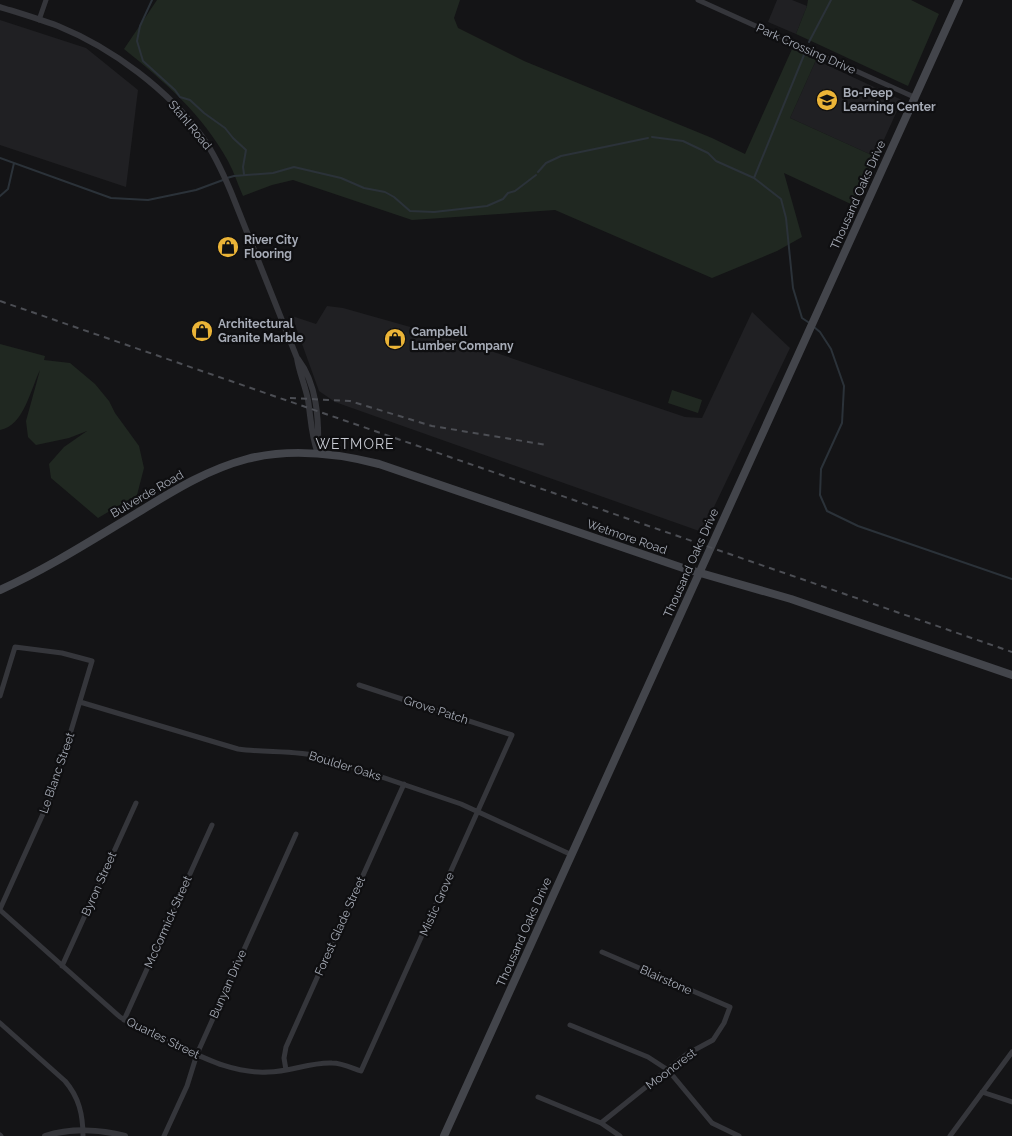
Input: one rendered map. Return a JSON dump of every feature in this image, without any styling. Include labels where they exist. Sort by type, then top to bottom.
[{"type":"main road","name":"Thousand Oaks Drive","points":[[444,1136],[959,0]]},
{"type":"main road","name":"Bulverde Road","points":[[0,590],[42,570],[181,486],[206,473],[248,459],[265,456],[294,453],[318,454]]},
{"type":"main road","name":"Wetmore Road","points":[[318,454],[349,457],[379,464],[699,573],[791,599],[1012,675]]},
{"type":"street","points":[[40,20],[46,0]]},
{"type":"street","name":"Park Crossing Drive","points":[[698,0],[914,97]]},
{"type":"street","name":"Stahl Road","points":[[0,7],[40,20],[89,41],[142,76],[191,123],[211,149],[220,165],[297,358],[306,370],[315,399],[319,433],[318,454]]},
{"type":"street","name":"Le Blanc Street","points":[[0,696],[15,647],[62,653],[92,661],[52,794],[0,910]]},
{"type":"street","name":"Grove Patch","points":[[360,685],[512,735]]},
{"type":"street","name":"Boulder Oaks","points":[[80,702],[224,746],[259,752],[311,754],[404,784],[478,812],[572,855]]},
{"type":"street","name":"Mistic Grove","points":[[361,1071],[512,735]]},
{"type":"street","name":"Forest Glade Street","points":[[286,1070],[284,1058],[286,1047],[404,784]]},
{"type":"street","name":"Byron Street","points":[[62,966],[136,803]]},
{"type":"street","name":"McCormick Street","points":[[124,1020],[212,825]]},
{"type":"street","name":"Bunyan Drive","points":[[164,1136],[187,1086],[197,1054],[296,834]]},
{"type":"street","name":"Quarles Street","points":[[0,910],[124,1020],[218,1064],[240,1070],[268,1072],[312,1064],[332,1063],[361,1071]]},
{"type":"street","name":"Blairstone","points":[[602,952],[730,1008]]},
{"type":"street","name":"Mooncrest","points":[[601,1123],[688,1054],[713,1040],[724,1023],[730,1008]]},
{"type":"street","points":[[0,1023],[69,1086],[81,1108],[83,1133]]},
{"type":"street","points":[[570,1025],[648,1058],[668,1070],[706,1118],[739,1136]]},
{"type":"street","points":[[950,1136],[1012,1052]]},
{"type":"street","points":[[982,1092],[1012,1102]]},
{"type":"street","points":[[538,1098],[601,1123],[620,1136]]},
{"type":"street","points":[[45,1136],[70,1131],[83,1133],[103,1132],[125,1136]]},
{"type":"shaded area","points":[[157,0],[460,0],[454,18],[458,28],[524,61],[712,138],[745,154],[792,49],[816,60],[790,118],[876,157],[853,205],[784,173],[802,237],[777,251],[712,278],[555,210],[412,220],[293,180],[272,185],[243,196],[228,161],[207,128],[182,100],[124,49]]},
{"type":"shaded area","points":[[777,0],[792,0],[807,6],[796,34],[768,22]]},
{"type":"shaded area","points":[[808,0],[911,0],[939,14],[908,86],[796,34]]},
{"type":"shaded area","points":[[0,20],[86,48],[138,90],[126,187],[0,145]]},
{"type":"shaded area","points":[[816,60],[902,100],[876,157],[790,118]]},
{"type":"shaded area","points":[[327,306],[343,308],[467,343],[685,417],[702,418],[752,312],[790,348],[702,532],[335,402],[319,391],[292,316],[316,324]]},
{"type":"shaded area","points":[[0,344],[45,356],[44,360],[70,363],[95,384],[109,401],[115,413],[139,446],[144,468],[137,495],[98,518],[51,478],[49,464],[64,447],[87,431],[69,438],[36,445],[28,437],[26,421],[40,370],[21,414],[8,427],[0,430]]},
{"type":"shaded area","points":[[672,390],[702,400],[698,413],[668,403]]},
{"type":"waterway","points":[[152,0],[140,26],[137,41],[143,61],[175,90],[180,97],[190,100],[225,128],[246,150],[243,167],[244,174]]},
{"type":"waterway","points":[[809,42],[831,0]]},
{"type":"waterway","points":[[754,178],[804,55]]},
{"type":"waterway","points":[[652,137],[683,141],[708,153],[716,161],[754,178],[781,199],[786,218],[793,288],[802,318],[811,324]]},
{"type":"waterway","points":[[538,172],[546,163],[561,156],[648,138]]},
{"type":"waterway","points":[[0,158],[111,198],[148,200],[196,190],[223,180]]},
{"type":"waterway","points":[[0,196],[8,189],[14,163]]},
{"type":"waterway","points":[[227,178],[273,173],[294,167],[341,178],[364,188],[385,192],[410,211],[434,212],[487,206],[503,199],[508,193],[515,191],[536,175]]},
{"type":"waterway","points":[[814,327],[820,332],[831,349],[844,386],[842,423],[821,469],[820,495],[827,511],[858,526],[1012,579]]},
{"type":"railway","points":[[0,301],[1012,652]]},
{"type":"railway","points":[[290,398],[350,401],[432,426],[547,445]]},
{"type":"place","name":"Bo-Peep Learning Center","points":[[827,100]]},
{"type":"place","name":"River City Flooring","points":[[228,247]]},
{"type":"place","name":"Architectural Granite Marble","points":[[202,331]]},
{"type":"place","name":"Campbell Lumber Company","points":[[395,339]]},
{"type":"district","name":"WETMORE","points":[[355,444]]}]
